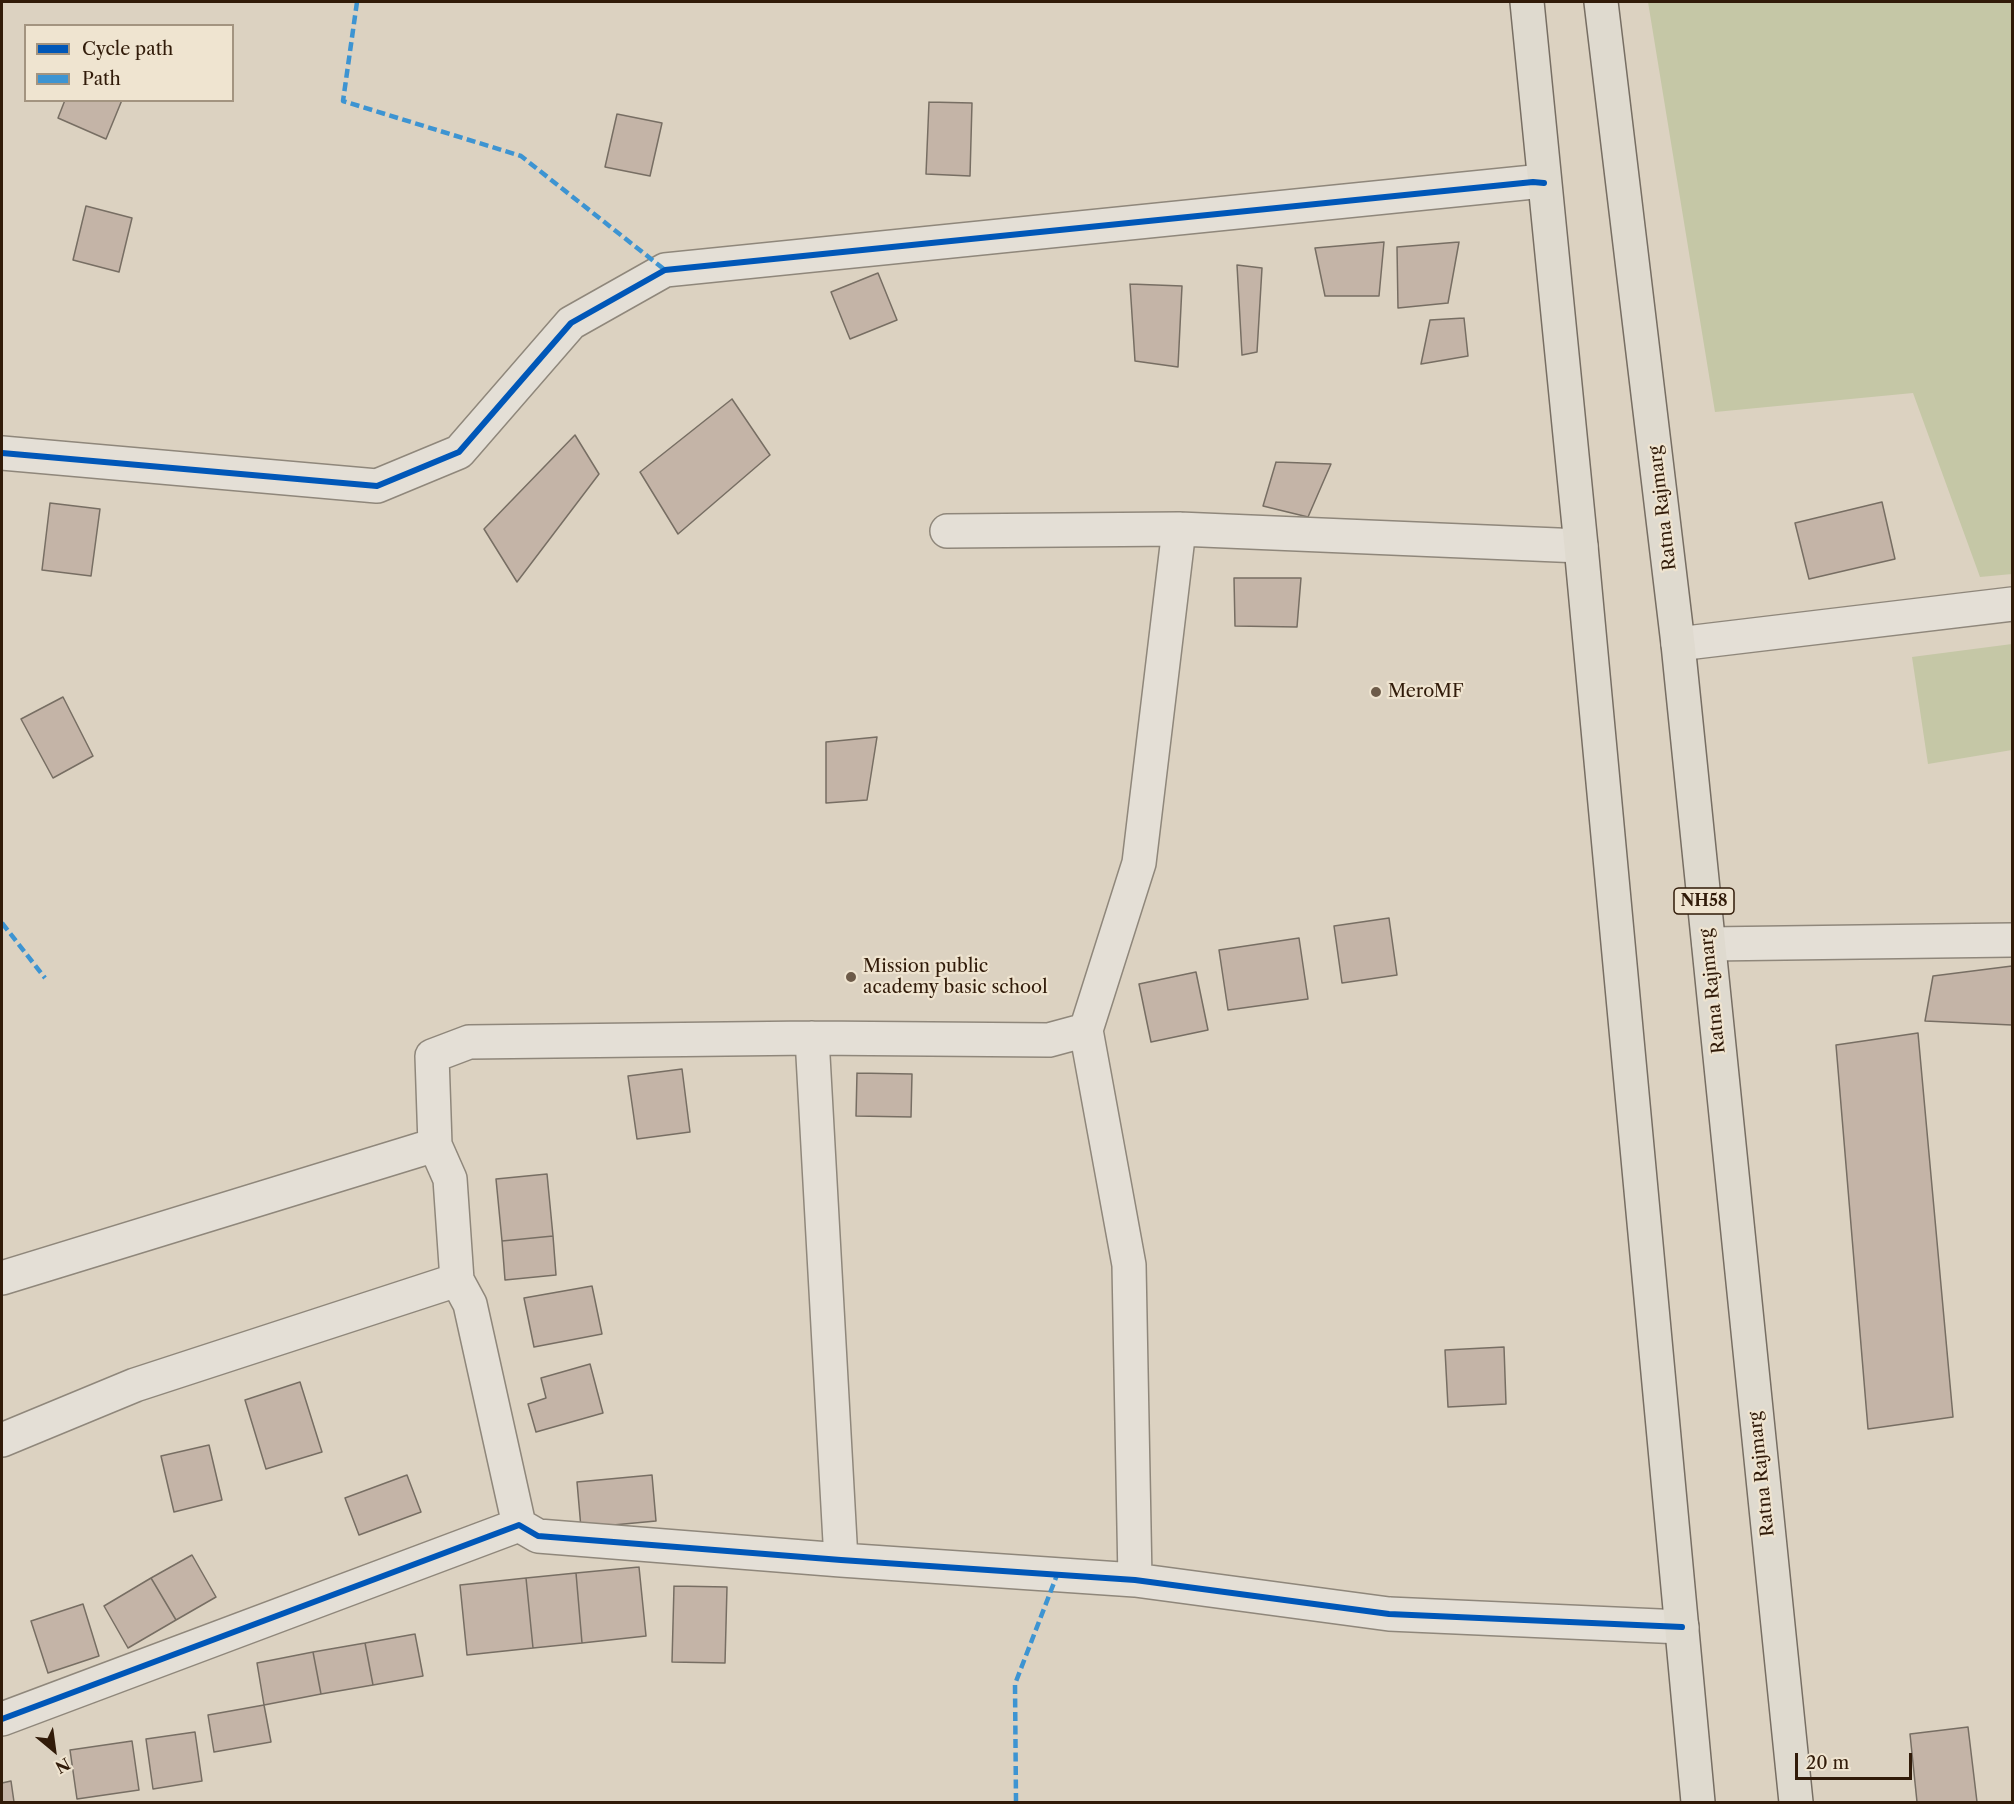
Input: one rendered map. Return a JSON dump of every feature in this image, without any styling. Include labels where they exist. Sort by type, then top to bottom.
[{"type":"highway","points":[[1527,2],[1581,546],[1698,1803]]},
{"type":"highway","name":"Ratna Rajmarg","points":[[1601,2],[1678,644],[1796,1803]]},
{"type":"street","points":[[2,453],[376,486],[459,452],[571,323],[665,270],[1533,182],[1544,183]]},
{"type":"street","points":[[947,531],[1179,529],[1581,546]]},
{"type":"street","points":[[1135,1580],[1129,1265],[1086,1030],[1139,863],[1179,529]]},
{"type":"street","points":[[1678,644],[2013,604]]},
{"type":"street","points":[[1709,944],[2013,940]]},
{"type":"street","points":[[519,1526],[470,1304],[457,1280],[450,1179],[435,1145],[432,1056],[469,1042],[812,1038],[1049,1040],[1086,1030]]},
{"type":"street","points":[[812,1038],[841,1560]]},
{"type":"street","points":[[2,1278],[435,1145]]},
{"type":"street","points":[[2,1440],[135,1385],[457,1280]]},
{"type":"street","points":[[2,1719],[519,1526],[538,1536],[1135,1580],[1389,1614],[1682,1627]]},
{"type":"green space","points":[[1648,2],[2012,2],[2012,574],[1980,577],[1913,393],[1715,412]]},
{"type":"green space","points":[[2012,644],[2012,750],[1928,764],[1912,657]]},
{"type":"building","points":[[64,102],[121,102],[106,139],[58,118]]},
{"type":"building","points":[[929,102],[972,103],[970,176],[926,174]]},
{"type":"building","points":[[617,114],[662,123],[650,176],[605,167]]},
{"type":"building","points":[[86,206],[132,218],[119,272],[73,260]]},
{"type":"building","points":[[1384,242],[1379,296],[1325,296],[1315,248]]},
{"type":"building","points":[[1459,242],[1448,303],[1398,308],[1397,247]]},
{"type":"building","points":[[1237,265],[1262,268],[1257,352],[1242,355]]},
{"type":"building","points":[[878,273],[897,320],[850,339],[831,292]]},
{"type":"building","points":[[1130,284],[1182,286],[1178,367],[1135,361]]},
{"type":"building","points":[[1464,318],[1468,356],[1421,364],[1430,320]]},
{"type":"building","points":[[732,399],[770,455],[678,534],[640,472]]},
{"type":"building","points":[[575,435],[599,474],[517,582],[484,529]]},
{"type":"building","points":[[1276,462],[1331,464],[1308,517],[1263,506]]},
{"type":"building","points":[[1882,502],[1895,559],[1809,579],[1795,523]]},
{"type":"building","points":[[50,503],[100,509],[91,576],[42,570]]},
{"type":"building","points":[[1234,578],[1301,578],[1297,627],[1235,626]]},
{"type":"building","points":[[63,697],[93,756],[53,778],[21,719]]},
{"type":"building","points":[[877,737],[867,800],[826,803],[826,742]]},
{"type":"building","points":[[1389,918],[1397,975],[1342,983],[1334,926]]},
{"type":"building","points":[[1299,938],[1308,999],[1228,1010],[1219,950]]},
{"type":"building","points":[[2012,966],[2012,1025],[1925,1021],[1933,976]]},
{"type":"building","points":[[1196,972],[1208,1030],[1151,1042],[1139,984]]},
{"type":"building","points":[[1918,1033],[1953,1417],[1868,1429],[1836,1045]]},
{"type":"building","points":[[682,1069],[690,1132],[637,1139],[628,1076]]},
{"type":"building","points":[[857,1073],[912,1074],[911,1117],[856,1116]]},
{"type":"building","points":[[547,1174],[553,1236],[502,1241],[496,1179]]},
{"type":"building","points":[[553,1236],[556,1275],[505,1280],[502,1241]]},
{"type":"building","points":[[592,1286],[602,1334],[534,1347],[524,1298]]},
{"type":"building","points":[[1504,1347],[1506,1404],[1448,1407],[1445,1350]]},
{"type":"building","points":[[590,1364],[603,1413],[536,1432],[528,1404],[546,1398],[541,1378]]},
{"type":"building","points":[[300,1382],[322,1452],[266,1469],[245,1400]]},
{"type":"building","points":[[209,1445],[222,1500],[174,1512],[161,1456]]},
{"type":"building","points":[[407,1475],[421,1512],[359,1535],[345,1498]]},
{"type":"building","points":[[652,1475],[656,1521],[581,1528],[577,1482]]},
{"type":"building","points":[[192,1555],[216,1597],[176,1620],[151,1578]]},
{"type":"building","points":[[639,1567],[646,1636],[582,1643],[576,1573]]},
{"type":"building","points":[[576,1573],[582,1643],[533,1648],[526,1578]]},
{"type":"building","points":[[151,1578],[176,1620],[128,1648],[104,1606]]},
{"type":"building","points":[[526,1578],[533,1648],[467,1655],[460,1585]]},
{"type":"building","points":[[674,1586],[727,1587],[725,1663],[672,1662]]},
{"type":"building","points":[[83,1604],[99,1656],[48,1673],[31,1621]]},
{"type":"building","points":[[415,1634],[423,1676],[373,1685],[365,1643]]},
{"type":"building","points":[[365,1643],[373,1685],[321,1694],[313,1652]]},
{"type":"building","points":[[313,1652],[321,1694],[264,1705],[257,1663]]},
{"type":"building","points":[[264,1705],[271,1742],[214,1752],[208,1715]]},
{"type":"building","points":[[1968,1727],[1977,1802],[1917,1802],[1910,1734]]},
{"type":"building","points":[[195,1732],[202,1781],[153,1789],[146,1739]]},
{"type":"building","points":[[132,1741],[139,1790],[77,1799],[70,1750]]},
{"type":"building","points":[[11,1781],[14,1802],[2,1802],[2,1783]]},
{"type":"marked path","points":[[357,2],[343,101],[521,156],[665,270]]},
{"type":"marked path","points":[[2,923],[45,978]]},
{"type":"marked path","points":[[1016,1802],[1015,1684],[1057,1575]]},
{"type":"cycle path","points":[[2,453],[377,486],[459,452],[571,323],[665,270],[1533,182],[1544,183]]},
{"type":"cycle path","points":[[2,1719],[519,1525],[538,1536],[1135,1580],[1389,1614],[1682,1627]]},
{"type":"place","name":"MeroMF","points":[[1376,692]]},
{"type":"place","name":"Mission public academy basic school","points":[[851,977]]}]
